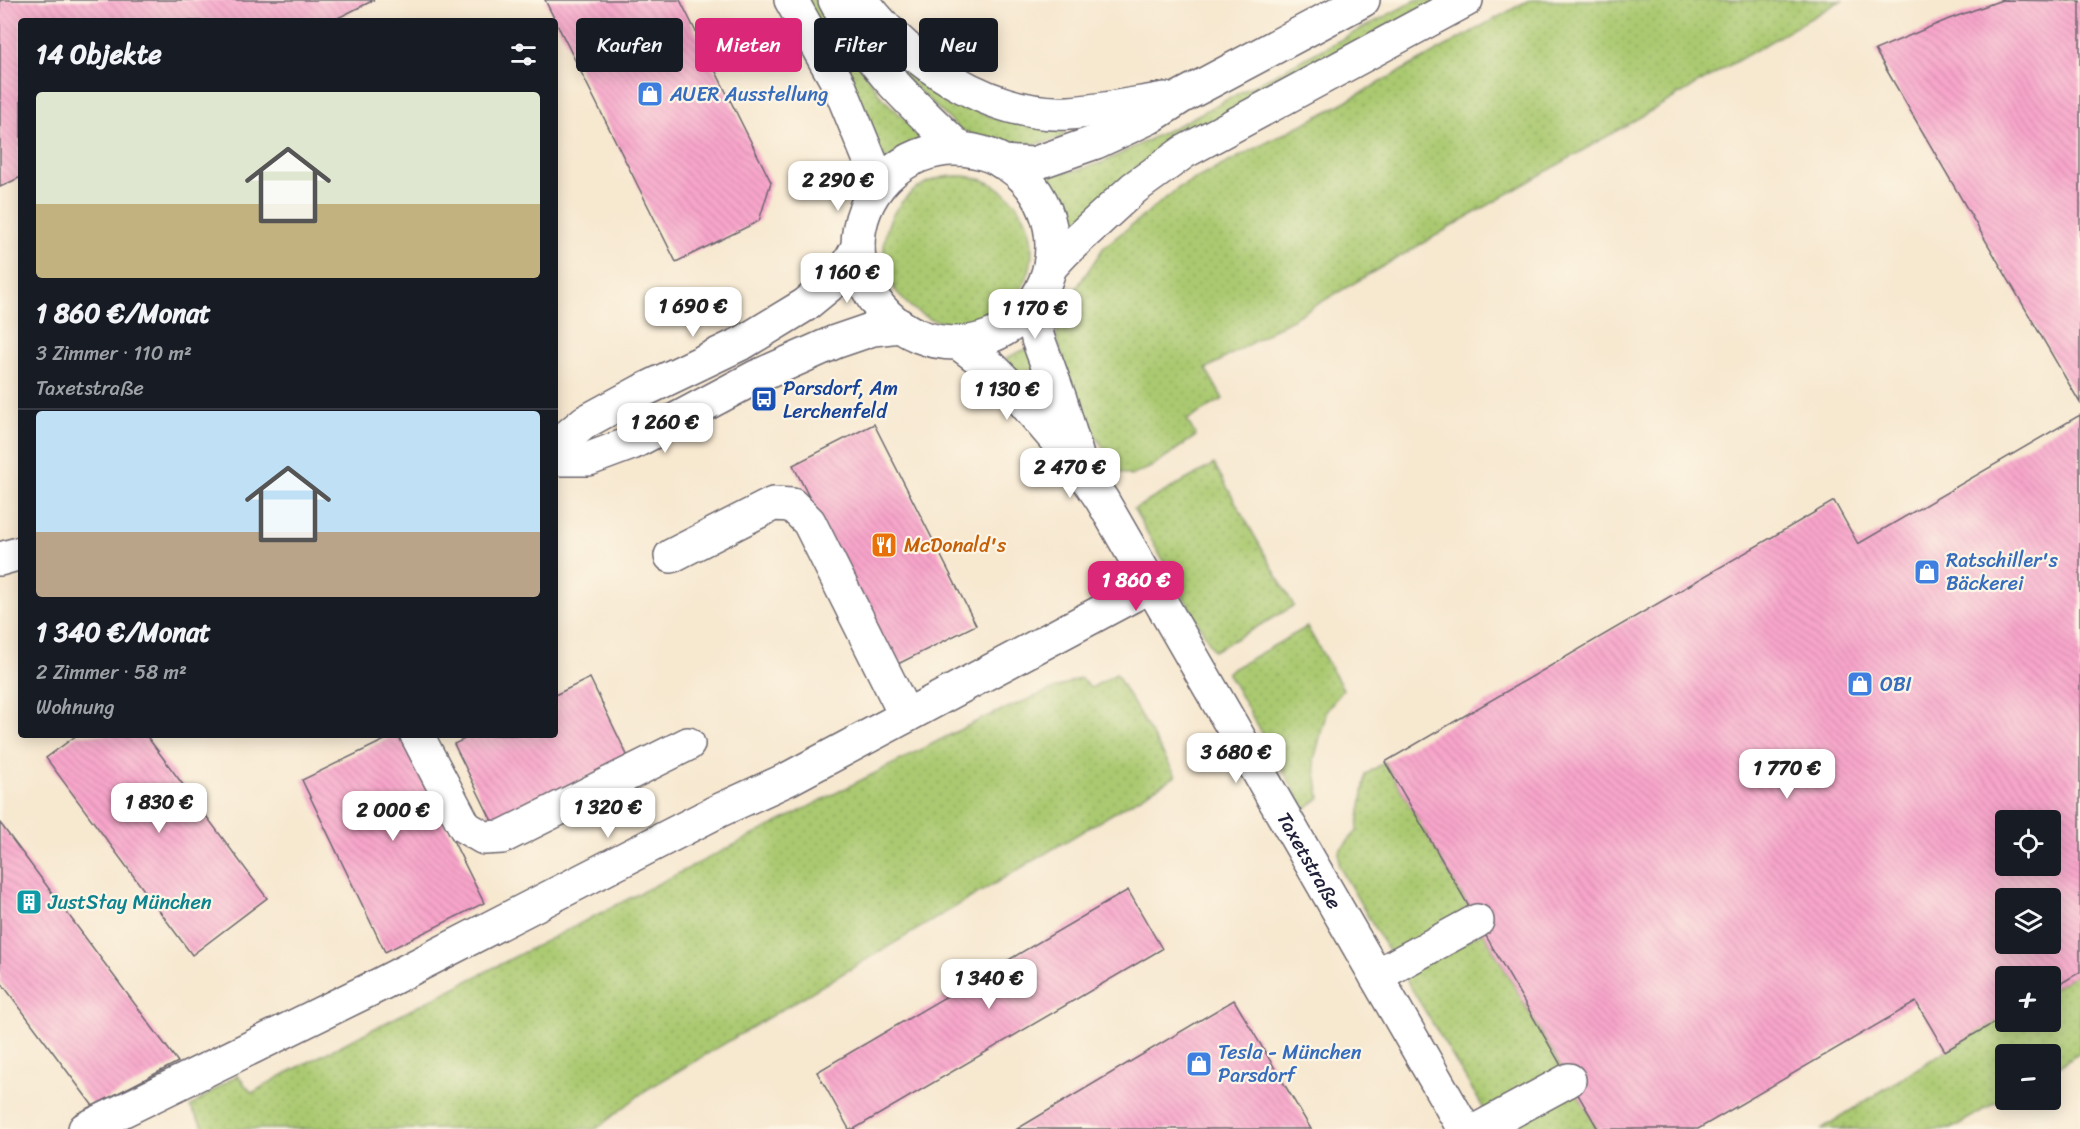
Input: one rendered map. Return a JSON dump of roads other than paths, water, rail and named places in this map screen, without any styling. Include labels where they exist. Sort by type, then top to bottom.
[{"type":"main road","points":[[791,0],[839,85],[871,163],[874,192]]},
{"type":"main road","points":[[835,0],[847,25],[879,68],[903,96],[960,149]]},
{"type":"main road","points":[[862,0],[878,21],[926,65],[979,95],[1023,110],[1068,113],[1181,97]]},
{"type":"main road","points":[[1002,162],[1034,164],[1096,142],[1150,117],[1181,97],[1363,0]]},
{"type":"main road","points":[[1050,267],[1134,188],[1184,152],[1466,0]]},
{"type":"main road","points":[[944,149],[960,149],[989,155],[1017,172],[1030,184],[1043,207],[1051,232],[1052,249],[1046,281],[1031,307],[1020,319],[1006,329],[977,341],[960,344],[928,340],[900,326],[886,314],[874,300],[865,284],[858,247],[865,210],[884,179],[897,168],[927,153],[944,149]]},
{"type":"main road","points":[[558,444],[585,422],[744,342],[805,305],[843,274],[858,247]]},
{"type":"main road","name":"Taxetstraße","points":[[1031,307],[1038,339],[1060,399],[1081,470]]},
{"type":"main road","points":[[558,459],[589,459],[632,443],[756,377],[834,342],[873,329],[900,326]]},
{"type":"main road","name":"Taxetstraße","points":[[960,344],[992,368],[1081,470],[1102,500],[1464,1129]]},
{"type":"main road","points":[[671,556],[772,504],[792,505],[809,522],[906,716]]},
{"type":"main road","points":[[0,559],[18,554]]},
{"type":"main road","points":[[85,1129],[379,985],[718,810],[798,773],[1150,586]]},
{"type":"main road","points":[[419,738],[465,828],[484,838],[502,837],[688,744]]},
{"type":"main road","points":[[1376,976],[1477,921]]},
{"type":"main road","points":[[1479,1129],[1569,1080]]},
{"type":"place","name":"AUER Ausstellung","points":[[650,94]]},
{"type":"place","name":"Parsdorf, Am Lerchenfeld","points":[[764,399]]},
{"type":"place","name":"McDonald's","points":[[884,545]]},
{"type":"place","name":"Ratschiller's Bäckerei","points":[[1927,572]]},
{"type":"place","name":"OBI","points":[[1860,684]]},
{"type":"place","name":"JustStay München","points":[[29,902]]},
{"type":"place","name":"Tesla - München Parsdorf","points":[[1199,1064]]}]
